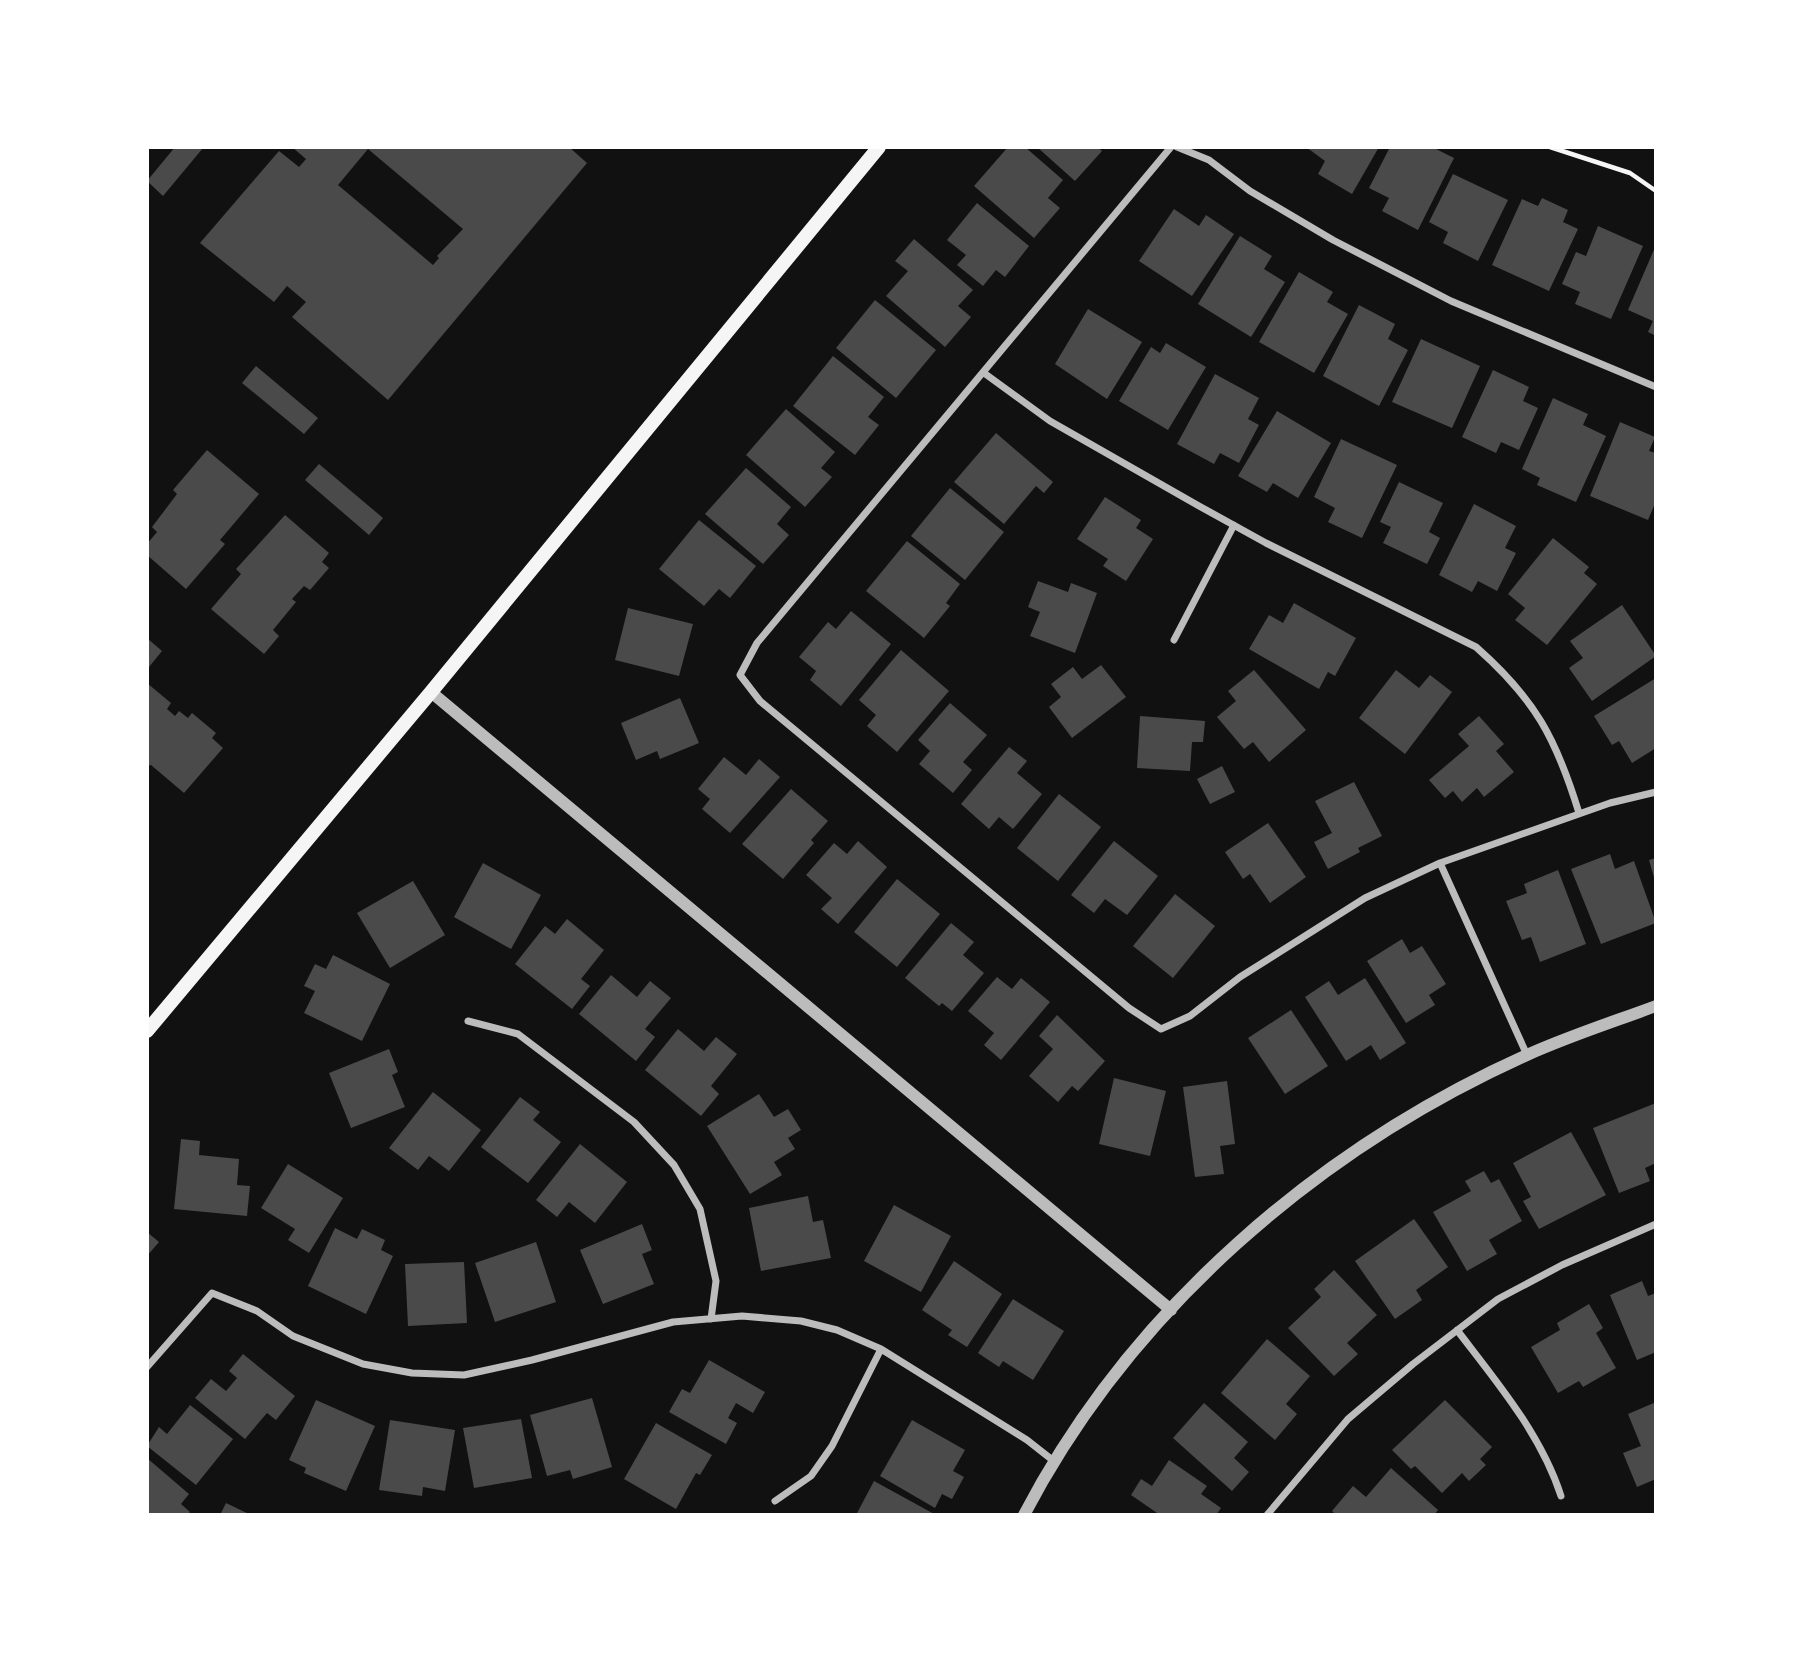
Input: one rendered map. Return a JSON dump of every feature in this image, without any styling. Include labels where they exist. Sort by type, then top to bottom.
[{"type":"main road","points":[[147,1031],[431,692],[878,147]]},
{"type":"street","points":[[1171,147],[757,643],[740,675],[760,701],[1129,1008],[1161,1029],[1190,1016],[1240,977],[1365,898],[1440,863],[1579,813],[1656,793]]},
{"type":"street","points":[[1177,147],[1209,160],[1250,191],[1333,240],[1451,301],[1656,387]]},
{"type":"street","points":[[984,373],[1050,421],[1234,525],[1476,647],[1503,671],[1549,730],[1579,813]]},
{"type":"street","points":[[1174,640],[1234,525]]},
{"type":"street","points":[[431,692],[1171,1310]]},
{"type":"street","points":[[1440,863],[1527,1055]]},
{"type":"street","points":[[1024,1515],[1080,1422],[1171,1310],[1291,1195],[1346,1155],[1527,1055],[1656,1006]]},
{"type":"street","points":[[468,1021],[518,1034],[634,1122],[674,1165],[700,1209],[716,1281],[711,1319]]},
{"type":"street","points":[[1267,1515],[1348,1419],[1498,1299],[1562,1265],[1656,1224]]},
{"type":"street","points":[[147,1367],[212,1293],[257,1311],[293,1336],[363,1364],[412,1373],[464,1375],[532,1360],[673,1322],[742,1316],[801,1321],[837,1330],[881,1349],[1027,1440],[1055,1462]]},
{"type":"street","points":[[1457,1330],[1536,1438],[1553,1470],[1561,1496]]},
{"type":"street","points":[[775,1502],[811,1476],[832,1446],[881,1349]]},
{"type":"path","points":[[1550,147],[1630,173],[1656,191]]},
{"type":"building","points":[[175,147],[203,148],[163,196],[147,181]]},
{"type":"building","points":[[292,147],[569,147],[587,163],[388,400],[292,317],[306,302],[287,286],[274,302],[200,243],[279,151],[299,167],[306,159]],"holes":[[[368,149],[463,229],[437,256],[439,258],[433,265],[338,185]]]},
{"type":"building","points":[[1008,147],[1025,147],[1063,180],[1048,198],[1060,208],[1034,238],[974,186]]},
{"type":"building","points":[[1037,147],[1097,147],[1102,151],[1075,181]]},
{"type":"building","points":[[1306,147],[1379,147],[1352,194],[1318,174],[1325,161]]},
{"type":"building","points":[[1390,147],[1432,147],[1454,158],[1418,230],[1382,211],[1389,198],[1369,188]]},
{"type":"building","points":[[1453,174],[1508,200],[1478,261],[1443,243],[1448,232],[1429,222]]},
{"type":"building","points":[[1542,198],[1568,210],[1563,222],[1578,229],[1549,291],[1492,265],[1522,199],[1538,206]]},
{"type":"building","points":[[977,203],[1029,246],[1005,277],[996,270],[983,286],[957,265],[966,255],[947,240]]},
{"type":"building","points":[[1174,209],[1199,226],[1206,215],[1234,234],[1192,296],[1139,261]]},
{"type":"building","points":[[1598,226],[1643,246],[1611,319],[1575,304],[1580,292],[1562,284],[1576,252],[1586,256]]},
{"type":"building","points":[[1240,236],[1272,256],[1264,269],[1285,282],[1251,337],[1198,304]]},
{"type":"building","points":[[914,239],[973,290],[958,306],[971,317],[945,347],[886,296],[908,271],[895,261]]},
{"type":"building","points":[[1656,245],[1656,336],[1648,332],[1653,321],[1628,310]]},
{"type":"building","points":[[1299,272],[1333,292],[1327,302],[1348,314],[1314,373],[1259,342]]},
{"type":"building","points":[[875,300],[936,350],[896,398],[836,348]]},
{"type":"building","points":[[1359,305],[1395,324],[1388,339],[1408,350],[1379,406],[1323,376]]},
{"type":"building","points":[[1088,309],[1142,342],[1107,399],[1055,364]]},
{"type":"building","points":[[1421,339],[1480,366],[1452,428],[1392,402]]},
{"type":"building","points":[[1166,343],[1206,367],[1168,430],[1119,401],[1151,347],[1160,353]]},
{"type":"building","points":[[833,356],[884,397],[868,417],[879,425],[855,455],[793,406]]},
{"type":"building","points":[[256,366],[318,418],[304,434],[242,383]]},
{"type":"building","points":[[1493,370],[1529,387],[1523,401],[1538,408],[1519,450],[1501,442],[1496,453],[1462,437]]},
{"type":"building","points":[[1215,374],[1259,398],[1248,419],[1259,425],[1239,463],[1220,453],[1214,464],[1177,444]]},
{"type":"building","points":[[1553,398],[1588,414],[1583,425],[1606,436],[1576,502],[1537,485],[1540,478],[1522,469]]},
{"type":"building","points":[[786,409],[835,452],[821,468],[832,477],[805,507],[746,455]]},
{"type":"building","points":[[1277,411],[1331,443],[1298,498],[1273,483],[1267,492],[1238,476]]},
{"type":"building","points":[[1620,422],[1655,437],[1649,451],[1656,453],[1656,501],[1648,520],[1590,496]]},
{"type":"building","points":[[996,433],[1053,482],[1044,493],[1036,486],[1004,524],[954,482]]},
{"type":"building","points":[[1341,439],[1397,465],[1362,538],[1328,522],[1335,508],[1314,497]]},
{"type":"building","points":[[207,450],[259,494],[220,540],[225,544],[186,589],[147,555],[147,544],[157,532],[152,527],[177,494],[173,490]]},
{"type":"building","points":[[319,464],[383,518],[369,535],[305,480]]},
{"type":"building","points":[[746,468],[791,507],[777,524],[789,535],[763,564],[705,514]]},
{"type":"building","points":[[1399,482],[1443,503],[1429,532],[1440,538],[1427,564],[1383,543],[1391,527],[1380,522]]},
{"type":"building","points":[[950,488],[1004,532],[965,580],[911,536]]},
{"type":"building","points":[[1105,497],[1141,520],[1136,528],[1153,539],[1126,581],[1103,566],[1108,559],[1077,539]]},
{"type":"building","points":[[1474,504],[1516,526],[1505,548],[1516,553],[1497,591],[1478,581],[1472,592],[1439,575]]},
{"type":"building","points":[[285,515],[329,553],[322,562],[329,568],[310,590],[304,586],[292,599],[296,602],[273,630],[279,636],[264,654],[211,609],[241,574],[236,569]]},
{"type":"building","points":[[699,520],[756,566],[730,598],[719,589],[704,606],[659,569]]},
{"type":"building","points":[[1553,538],[1589,567],[1584,573],[1597,584],[1547,645],[1515,620],[1525,608],[1508,594]]},
{"type":"building","points":[[907,541],[960,584],[946,603],[950,606],[924,638],[866,591]]},
{"type":"building","points":[[1038,581],[1068,592],[1071,583],[1097,593],[1075,653],[1030,636],[1040,612],[1028,607]]},
{"type":"building","points":[[1294,603],[1356,638],[1335,676],[1328,672],[1319,689],[1249,649],[1269,615],[1283,623]]},
{"type":"building","points":[[1622,605],[1656,656],[1592,701],[1569,668],[1583,658],[1570,641]]},
{"type":"building","points":[[628,608],[693,624],[679,676],[615,660]]},
{"type":"building","points":[[851,611],[891,644],[841,706],[810,680],[816,671],[799,657],[828,622],[836,629]]},
{"type":"building","points":[[147,638],[162,651],[149,667],[147,666]]},
{"type":"building","points":[[901,650],[949,691],[897,752],[867,726],[876,715],[859,700]]},
{"type":"building","points":[[1101,665],[1126,697],[1072,738],[1049,707],[1061,697],[1051,684],[1073,667],[1082,679]]},
{"type":"building","points":[[1254,670],[1306,730],[1269,762],[1253,742],[1244,749],[1217,717],[1236,701],[1228,691]]},
{"type":"building","points":[[1396,670],[1419,688],[1430,675],[1452,692],[1405,754],[1359,718]]},
{"type":"building","points":[[1656,678],[1656,748],[1632,763],[1619,741],[1612,745],[1594,716]]},
{"type":"building","points":[[147,683],[171,703],[167,709],[175,716],[179,711],[188,718],[192,713],[216,733],[212,738],[223,748],[184,793],[151,765],[147,766]]},
{"type":"building","points":[[680,698],[699,743],[660,759],[657,751],[636,760],[621,723]]},
{"type":"building","points":[[950,703],[987,735],[963,762],[972,770],[953,793],[919,764],[930,751],[918,740]]},
{"type":"building","points":[[1140,716],[1205,721],[1203,742],[1192,742],[1190,771],[1137,768]]},
{"type":"building","points":[[1479,716],[1504,744],[1496,751],[1514,772],[1484,797],[1477,788],[1462,802],[1453,791],[1445,798],[1429,780],[1469,746],[1458,734]]},
{"type":"building","points":[[1009,747],[1027,761],[1017,773],[1042,794],[1013,829],[999,817],[989,829],[961,804]]},
{"type":"building","points":[[724,757],[746,775],[759,759],[780,777],[730,833],[702,809],[710,799],[698,789]]},
{"type":"building","points":[[1222,766],[1235,792],[1210,804],[1197,779]]},
{"type":"building","points":[[1354,782],[1382,836],[1358,848],[1360,852],[1328,869],[1314,842],[1332,833],[1315,801]]},
{"type":"building","points":[[791,789],[828,821],[811,840],[814,843],[783,879],[742,844]]},
{"type":"building","points":[[1059,794],[1101,827],[1058,881],[1017,848]]},
{"type":"building","points":[[1268,823],[1306,877],[1270,903],[1250,874],[1243,879],[1225,852]]},
{"type":"building","points":[[858,841],[887,867],[838,924],[821,909],[832,898],[806,875],[834,843],[847,854]]},
{"type":"building","points":[[1114,841],[1158,876],[1127,915],[1105,899],[1094,913],[1071,895]]},
{"type":"building","points":[[1610,854],[1615,869],[1634,861],[1656,923],[1601,944],[1571,869]]},
{"type":"building","points":[[1656,858],[1656,881],[1655,881],[1649,860]]},
{"type":"building","points":[[483,863],[541,895],[511,949],[454,917]]},
{"type":"building","points":[[1558,870],[1586,944],[1540,962],[1531,937],[1522,940],[1506,901],[1527,893],[1524,884]]},
{"type":"building","points":[[897,879],[940,914],[897,967],[854,932]]},
{"type":"building","points":[[413,881],[445,935],[390,968],[357,913]]},
{"type":"building","points":[[1175,894],[1215,926],[1173,978],[1133,946]]},
{"type":"building","points":[[567,919],[604,950],[581,979],[590,986],[572,1009],[515,964],[545,926],[555,934]]},
{"type":"building","points":[[951,923],[974,942],[963,955],[984,973],[952,1011],[942,1003],[939,1006],[905,978]]},
{"type":"building","points":[[1402,939],[1410,953],[1422,946],[1446,984],[1429,995],[1435,1005],[1406,1023],[1367,961]]},
{"type":"building","points":[[333,955],[390,984],[362,1041],[304,1013],[315,991],[304,986],[315,964],[326,969]]},
{"type":"building","points":[[611,975],[637,997],[650,981],[671,998],[645,1029],[655,1037],[636,1061],[579,1014]]},
{"type":"building","points":[[997,977],[1012,989],[1021,978],[1050,1002],[1001,1060],[984,1045],[994,1033],[968,1011]]},
{"type":"building","points":[[1365,978],[1406,1043],[1380,1060],[1371,1045],[1346,1061],[1305,997],[1329,981],[1338,995]]},
{"type":"building","points":[[1291,1010],[1328,1066],[1285,1094],[1248,1038]]},
{"type":"building","points":[[1057,1015],[1105,1061],[1078,1091],[1072,1086],[1058,1102],[1029,1076],[1053,1049],[1039,1036]]},
{"type":"building","points":[[678,1029],[704,1051],[716,1037],[737,1054],[711,1086],[719,1094],[701,1116],[645,1070]]},
{"type":"building","points":[[389,1049],[398,1072],[392,1075],[405,1107],[351,1128],[329,1073]]},
{"type":"building","points":[[1114,1078],[1166,1091],[1150,1156],[1099,1144]]},
{"type":"building","points":[[1227,1081],[1235,1144],[1220,1146],[1224,1174],[1195,1177],[1183,1087]]},
{"type":"building","points":[[433,1092],[481,1130],[449,1171],[429,1156],[418,1170],[389,1148]]},
{"type":"building","points":[[759,1094],[774,1117],[788,1109],[801,1130],[788,1138],[795,1149],[774,1162],[782,1175],[750,1194],[707,1126]]},
{"type":"building","points":[[520,1097],[540,1112],[533,1120],[561,1142],[528,1183],[481,1147]]},
{"type":"building","points":[[1656,1103],[1656,1163],[1645,1168],[1650,1181],[1619,1193],[1593,1128]]},
{"type":"building","points":[[1571,1132],[1606,1195],[1539,1229],[1523,1201],[1531,1197],[1513,1163]]},
{"type":"building","points":[[181,1139],[200,1141],[199,1155],[239,1159],[237,1185],[250,1186],[247,1216],[174,1209]]},
{"type":"building","points":[[580,1144],[627,1182],[595,1223],[569,1202],[557,1217],[536,1200]]},
{"type":"building","points":[[288,1164],[343,1198],[309,1253],[288,1240],[295,1229],[261,1208]]},
{"type":"building","points":[[1484,1171],[1491,1183],[1499,1179],[1522,1221],[1489,1240],[1497,1254],[1467,1271],[1433,1212],[1471,1191],[1465,1181]]},
{"type":"building","points":[[808,1196],[813,1222],[823,1220],[831,1258],[761,1271],[749,1208]]},
{"type":"building","points":[[894,1205],[951,1236],[921,1292],[864,1261]]},
{"type":"building","points":[[1414,1219],[1448,1267],[1416,1290],[1422,1300],[1395,1319],[1355,1261]]},
{"type":"building","points":[[642,1224],[652,1250],[642,1254],[654,1284],[603,1304],[580,1250]]},
{"type":"building","points":[[335,1228],[357,1239],[362,1229],[385,1240],[381,1250],[393,1256],[366,1314],[308,1286]]},
{"type":"building","points":[[147,1232],[159,1242],[147,1256]]},
{"type":"building","points":[[536,1242],[556,1302],[495,1322],[475,1263]]},
{"type":"building","points":[[954,1261],[1002,1294],[967,1347],[948,1335],[952,1330],[922,1310]]},
{"type":"building","points":[[464,1262],[467,1323],[408,1326],[405,1264]]},
{"type":"building","points":[[1334,1270],[1377,1315],[1347,1343],[1358,1354],[1334,1376],[1288,1328],[1321,1297],[1314,1289]]},
{"type":"building","points":[[1642,1281],[1648,1296],[1656,1293],[1656,1352],[1637,1360],[1610,1295]]},
{"type":"building","points":[[1013,1299],[1064,1331],[1033,1380],[1003,1361],[999,1367],[978,1353]]},
{"type":"building","points":[[1589,1304],[1603,1328],[1596,1333],[1616,1368],[1583,1387],[1579,1381],[1558,1393],[1531,1347],[1560,1330],[1557,1323]]},
{"type":"building","points":[[1267,1339],[1310,1376],[1286,1404],[1297,1414],[1275,1440],[1221,1393]]},
{"type":"building","points":[[243,1354],[295,1396],[276,1420],[267,1413],[245,1439],[195,1398],[211,1379],[226,1391],[237,1378],[229,1371]]},
{"type":"building","points":[[709,1360],[765,1392],[753,1413],[736,1403],[728,1418],[737,1423],[726,1444],[669,1412],[682,1389],[690,1393]]},
{"type":"building","points":[[592,1398],[612,1467],[573,1479],[570,1470],[547,1476],[530,1415]]},
{"type":"building","points":[[316,1400],[375,1426],[346,1491],[304,1473],[306,1468],[289,1460]]},
{"type":"building","points":[[1445,1400],[1492,1447],[1480,1459],[1486,1465],[1469,1481],[1462,1473],[1442,1493],[1415,1466],[1411,1469],[1392,1450]]},
{"type":"building","points":[[1656,1402],[1656,1479],[1637,1487],[1623,1453],[1641,1446],[1628,1414]]},
{"type":"building","points":[[1204,1403],[1248,1442],[1234,1458],[1249,1472],[1232,1491],[1173,1438]]},
{"type":"building","points":[[190,1405],[233,1439],[196,1485],[147,1446],[159,1427],[167,1434]]},
{"type":"building","points":[[521,1419],[532,1478],[474,1488],[463,1428]]},
{"type":"building","points":[[390,1420],[455,1430],[445,1491],[423,1487],[422,1496],[379,1490]]},
{"type":"building","points":[[912,1420],[965,1450],[953,1471],[964,1477],[952,1499],[942,1494],[935,1508],[880,1476]]},
{"type":"building","points":[[656,1423],[712,1455],[700,1475],[696,1473],[676,1509],[624,1479]]},
{"type":"building","points":[[147,1458],[189,1494],[181,1504],[190,1512],[187,1515],[147,1515]]},
{"type":"building","points":[[1169,1460],[1207,1486],[1201,1494],[1221,1508],[1216,1515],[1160,1515],[1131,1495],[1141,1479],[1152,1486]]},
{"type":"building","points":[[1391,1468],[1438,1510],[1434,1515],[1336,1515],[1332,1511],[1353,1486],[1366,1497]]},
{"type":"building","points":[[874,1481],[936,1515],[856,1515]]},
{"type":"building","points":[[226,1503],[251,1515],[220,1515]]}]
